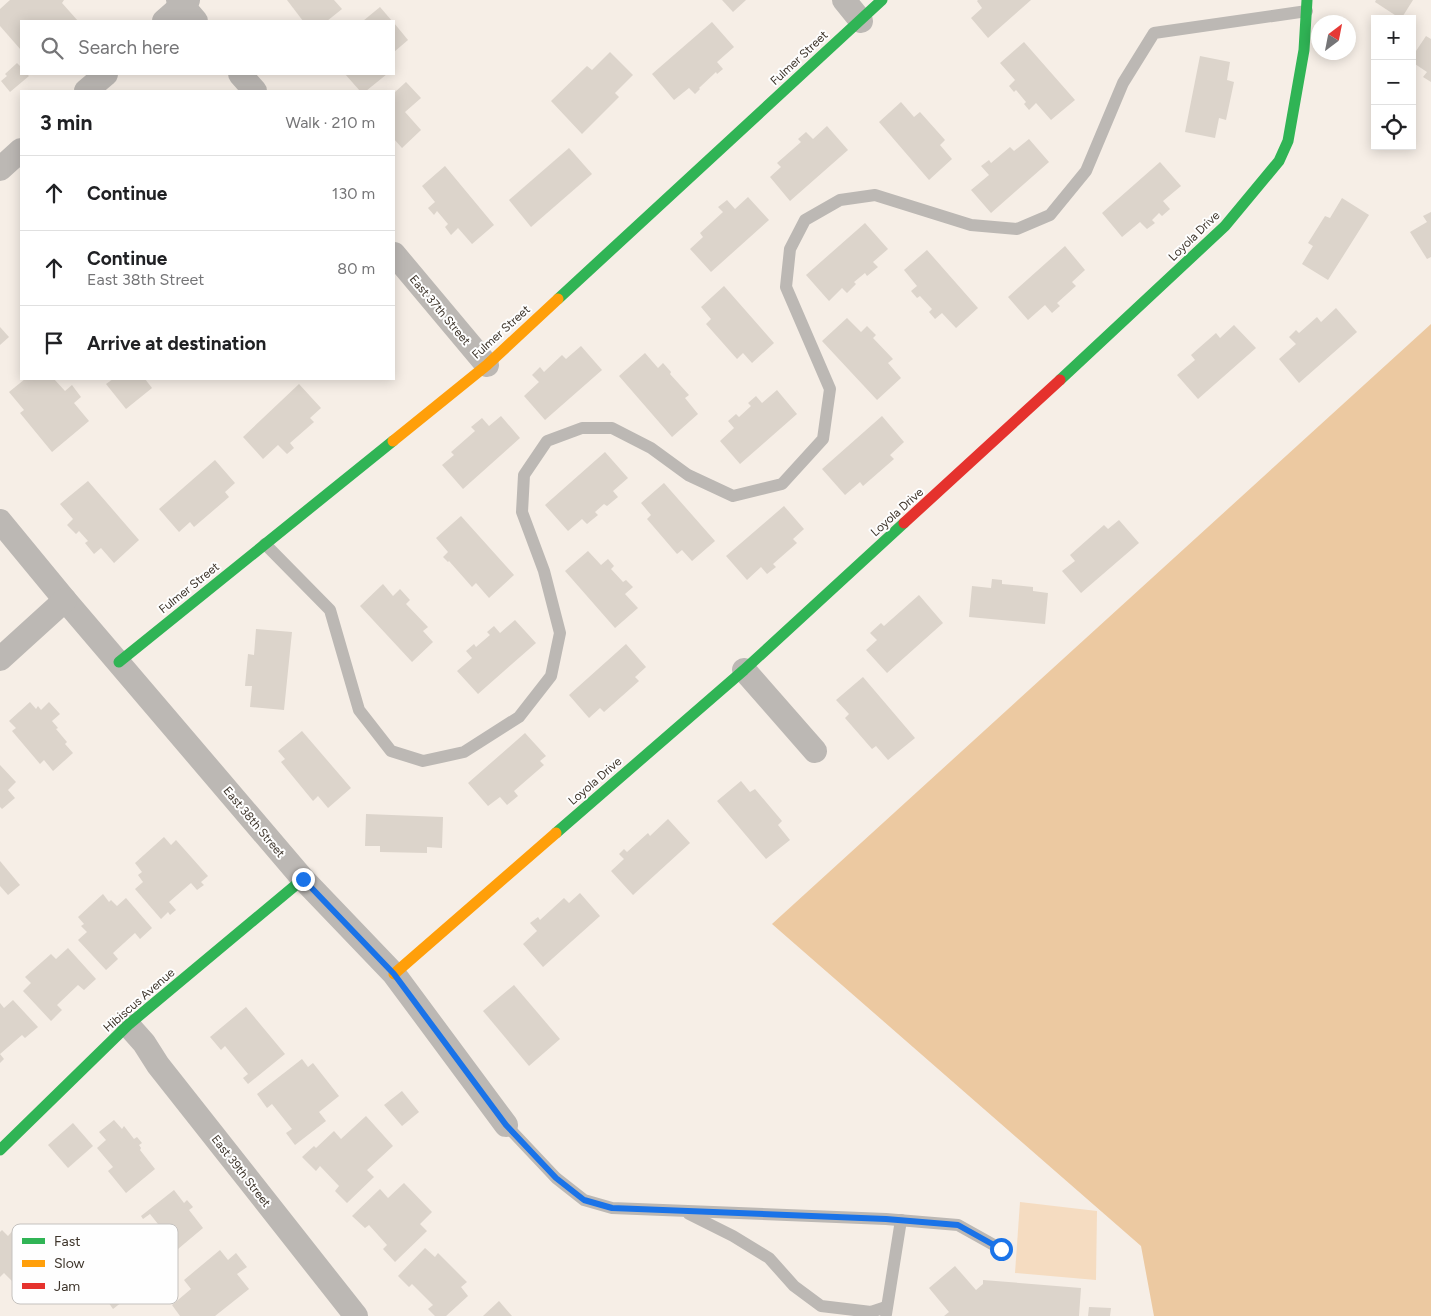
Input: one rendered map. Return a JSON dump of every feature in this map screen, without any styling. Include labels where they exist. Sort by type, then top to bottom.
[{"type":"street","points":[[844,0],[860,21]]},
{"type":"street","name":"Fulmer Street","points":[[119,662],[487,365],[882,0]]},
{"type":"street","name":"Loyola Drive","points":[[394,974],[744,670],[1123,323],[1225,226],[1279,160],[1288,141],[1304,50],[1307,6]]},
{"type":"street","points":[[166,20],[186,7]]},
{"type":"street","points":[[87,90],[105,75]]},
{"type":"street","points":[[241,75],[254,90]]},
{"type":"street","points":[[0,169],[20,151]]},
{"type":"street","name":"East 37th Street","points":[[395,255],[487,365]]},
{"type":"street","name":"East 38th Street","points":[[0,521],[303,879],[394,974],[506,1125]]},
{"type":"street","points":[[0,659],[65,600]]},
{"type":"street","points":[[744,670],[815,751]]},
{"type":"street","name":"Hibiscus Avenue","points":[[0,1150],[128,1025],[303,879]]},
{"type":"street","name":"East 39th Street","points":[[128,1025],[356,1316]]},
{"type":"lane","points":[[265,544],[330,610],[359,710],[391,751],[423,761],[464,752],[519,717],[551,676],[560,634],[544,571],[522,512],[524,475],[547,441],[582,428],[612,428],[651,448],[688,475],[733,496],[782,484],[823,440],[830,390],[786,287],[790,249],[805,220],[840,200],[875,195],[971,225],[1017,229],[1050,215],[1086,171],[1123,82],[1154,33],[1307,6]]},
{"type":"lane","points":[[506,1125],[556,1178],[584,1200],[612,1208],[901,1220],[958,1225],[1001,1249]]},
{"type":"lane","points":[[684,1211],[733,1236],[769,1258],[794,1286],[821,1306],[871,1312],[886,1312],[901,1220]]},
{"type":"shaded area","points":[[1431,324],[1431,1316],[1154,1316],[1141,1246],[772,924]]},
{"type":"shaded area","points":[[1020,1202],[1097,1211],[1096,1280],[1015,1273]]},
{"type":"building","points":[[10,0],[64,0],[62,3],[77,20],[20,20],[20,49],[0,26],[0,9]]},
{"type":"building","points":[[287,0],[334,0],[342,9],[328,20],[302,20]]},
{"type":"building","points":[[722,0],[746,0],[733,12]]},
{"type":"building","points":[[978,0],[1031,0],[988,38],[971,18],[982,8]]},
{"type":"building","points":[[1376,0],[1413,0],[1404,15],[1395,15],[1375,2]]},
{"type":"building","points":[[380,7],[391,20],[364,20]]},
{"type":"building","points":[[712,22],[734,47],[717,62],[723,69],[717,74],[716,72],[695,94],[689,88],[674,100],[652,74]]},
{"type":"building","points":[[395,24],[408,40],[395,51]]},
{"type":"building","points":[[1426,36],[1431,39],[1431,82],[1423,77],[1427,72],[1416,65],[1416,51]]},
{"type":"building","points":[[1024,42],[1075,100],[1051,120],[1036,103],[1029,110],[1024,104],[1026,102],[1016,90],[1014,92],[1009,86],[1015,80],[1000,63]]},
{"type":"building","points":[[610,52],[633,75],[615,93],[619,97],[582,134],[551,101],[587,66],[592,70]]},
{"type":"building","points":[[1200,56],[1230,62],[1227,80],[1234,82],[1226,120],[1219,118],[1215,138],[1185,132]]},
{"type":"building","points":[[17,63],[20,66],[20,75],[29,76],[10,92],[1,81],[7,76],[5,74]]},
{"type":"building","points":[[346,75],[386,75],[367,90],[359,90]]},
{"type":"building","points":[[406,82],[421,98],[405,112],[421,130],[402,148],[395,140],[395,92]]},
{"type":"building","points":[[901,102],[914,117],[920,112],[945,140],[940,145],[952,159],[929,180],[879,122]]},
{"type":"building","points":[[827,126],[848,150],[790,201],[770,177],[781,167],[777,163],[801,142],[798,139],[806,132],[813,139]]},
{"type":"building","points":[[1029,139],[1049,162],[991,213],[971,190],[989,175],[981,166],[989,160],[991,163],[1010,147],[1014,151]]},
{"type":"building","points":[[569,148],[592,174],[531,227],[509,200]]},
{"type":"building","points":[[1160,162],[1181,186],[1163,201],[1170,209],[1162,216],[1159,213],[1152,220],[1155,223],[1147,229],[1140,222],[1122,237],[1102,213]]},
{"type":"building","points":[[445,166],[494,225],[472,244],[458,228],[451,235],[445,227],[448,224],[437,211],[434,215],[428,208],[435,202],[422,186]]},
{"type":"building","points":[[748,197],[769,220],[711,272],[690,249],[703,237],[700,233],[723,212],[718,207],[727,200],[735,209]]},
{"type":"building","points":[[1342,198],[1369,215],[1328,280],[1302,264],[1313,246],[1308,243],[1325,216],[1330,218]]},
{"type":"building","points":[[1431,212],[1431,257],[1427,259],[1410,232],[1427,222],[1423,216]]},
{"type":"building","points":[[865,223],[888,249],[873,262],[878,267],[867,276],[865,273],[854,282],[856,284],[847,293],[842,288],[829,301],[806,275]]},
{"type":"building","points":[[1065,246],[1085,270],[1072,282],[1076,286],[1057,303],[1060,306],[1052,313],[1045,305],[1028,320],[1008,297]]},
{"type":"building","points":[[927,250],[978,308],[956,328],[942,313],[935,319],[929,312],[932,309],[920,296],[917,298],[911,291],[917,286],[904,270]]},
{"type":"building","points":[[724,286],[774,343],[752,363],[743,353],[737,359],[706,324],[711,319],[701,307]]},
{"type":"building","points":[[1336,308],[1357,332],[1299,383],[1279,359],[1296,344],[1289,337],[1296,330],[1299,333],[1317,317],[1321,322]]},
{"type":"building","points":[[847,318],[861,332],[867,326],[876,335],[873,338],[893,359],[888,363],[901,378],[877,400],[822,341]]},
{"type":"building","points":[[1234,325],[1256,348],[1198,399],[1177,375],[1195,360],[1191,355],[1216,333],[1220,338]]},
{"type":"building","points":[[0,327],[9,337],[0,345]]},
{"type":"building","points":[[581,346],[602,370],[545,420],[524,396],[539,382],[532,375],[540,367],[544,372],[562,355],[566,359]]},
{"type":"building","points":[[645,353],[658,368],[663,363],[671,372],[670,374],[689,395],[685,398],[698,414],[672,437],[619,376]]},
{"type":"building","points":[[24,380],[55,380],[65,391],[72,385],[81,397],[74,403],[89,421],[52,452],[20,413],[24,410],[9,392]]},
{"type":"building","points":[[112,380],[146,380],[152,388],[126,409],[106,384]]},
{"type":"building","points":[[299,384],[321,408],[310,418],[314,422],[290,443],[294,448],[287,454],[278,445],[263,459],[243,437]]},
{"type":"building","points":[[777,390],[797,414],[740,464],[720,441],[734,428],[728,421],[736,414],[739,417],[751,406],[748,403],[756,396],[762,403]]},
{"type":"building","points":[[501,416],[520,438],[463,489],[442,465],[454,455],[451,452],[475,431],[471,427],[482,418],[489,426]]},
{"type":"building","points":[[882,416],[904,442],[890,455],[894,459],[863,486],[860,482],[845,495],[822,469]]},
{"type":"building","points":[[605,452],[628,478],[613,491],[618,497],[607,506],[604,504],[595,512],[598,515],[587,524],[582,519],[568,531],[545,505]]},
{"type":"building","points":[[215,460],[235,483],[225,492],[229,497],[194,527],[190,522],[179,532],[159,509]]},
{"type":"building","points":[[88,481],[139,540],[114,563],[101,548],[94,554],[85,543],[88,541],[79,531],[76,534],[67,525],[73,519],[60,504]]},
{"type":"building","points":[[664,483],[715,541],[692,561],[682,550],[677,554],[647,519],[651,515],[641,503]]},
{"type":"building","points":[[784,506],[804,529],[793,539],[797,543],[773,564],[776,567],[767,574],[761,567],[747,580],[726,556]]},
{"type":"building","points":[[461,516],[514,575],[489,598],[476,583],[472,587],[449,561],[443,557],[448,552],[436,538]]},
{"type":"building","points":[[1119,520],[1139,543],[1081,593],[1062,571],[1075,561],[1070,555],[1104,525],[1108,529]]},
{"type":"building","points":[[588,551],[601,565],[608,559],[614,566],[611,569],[623,582],[626,580],[633,587],[625,594],[638,608],[615,628],[565,571]]},
{"type":"building","points":[[992,579],[1002,580],[1002,584],[1033,587],[1033,591],[1048,593],[1045,624],[969,617],[972,586],[991,588]]},
{"type":"building","points":[[383,584],[393,596],[400,589],[410,600],[406,604],[428,627],[423,631],[433,642],[412,662],[360,606]]},
{"type":"building","points":[[919,595],[943,623],[887,673],[866,650],[877,640],[870,633],[881,623],[884,626]]},
{"type":"building","points":[[515,620],[536,643],[478,694],[457,671],[472,658],[466,651],[474,644],[476,647],[490,635],[487,632],[494,626],[500,633]]},
{"type":"building","points":[[256,629],[292,632],[284,710],[250,707],[252,686],[245,686],[248,654],[254,655]]},
{"type":"building","points":[[626,644],[646,667],[635,677],[639,681],[604,712],[600,708],[589,718],[569,695]]},
{"type":"building","points":[[863,677],[915,738],[888,760],[876,746],[872,749],[845,718],[849,714],[836,700]]},
{"type":"building","points":[[30,702],[36,709],[38,706],[41,710],[49,702],[60,714],[52,721],[67,742],[65,744],[73,753],[53,771],[44,760],[40,764],[12,731],[16,728],[9,721]]},
{"type":"building","points":[[302,731],[351,788],[328,808],[318,796],[313,801],[281,762],[285,759],[278,751]]},
{"type":"building","points":[[525,733],[546,756],[540,761],[544,765],[514,791],[518,796],[507,805],[500,797],[488,806],[468,783]]},
{"type":"building","points":[[0,765],[16,782],[8,790],[15,798],[2,809],[0,807]]},
{"type":"building","points":[[741,781],[750,792],[755,789],[782,821],[778,825],[790,840],[766,859],[717,801]]},
{"type":"building","points":[[366,814],[443,817],[442,848],[427,847],[427,853],[380,852],[380,846],[365,846]]},
{"type":"building","points":[[668,819],[690,843],[633,895],[611,871],[624,859],[619,854],[624,849],[627,852],[648,833],[650,836]]},
{"type":"building","points":[[164,837],[171,845],[176,840],[208,876],[201,882],[204,885],[197,890],[191,883],[169,902],[176,910],[170,915],[168,912],[161,919],[135,889],[143,882],[138,875],[142,872],[135,863]]},
{"type":"building","points":[[0,861],[20,885],[8,895],[0,886]]},
{"type":"building","points":[[580,893],[600,916],[543,967],[523,944],[537,931],[530,923],[538,917],[540,920],[564,898],[569,903]]},
{"type":"building","points":[[103,894],[109,902],[111,900],[117,906],[126,898],[152,928],[140,939],[135,933],[113,953],[118,959],[106,970],[78,940],[87,932],[81,926],[84,924],[78,917]]},
{"type":"building","points":[[68,948],[96,979],[84,990],[78,985],[57,1005],[62,1010],[51,1021],[23,991],[31,983],[25,977],[51,954],[56,959]]},
{"type":"building","points":[[514,985],[560,1039],[529,1066],[483,1011]]},
{"type":"building","points":[[13,1000],[38,1027],[25,1038],[22,1035],[0,1054],[0,1003],[4,1008]]},
{"type":"building","points":[[246,1007],[285,1054],[248,1084],[243,1078],[248,1074],[225,1046],[221,1050],[210,1037]]},
{"type":"building","points":[[0,1054],[4,1059],[0,1063]]},
{"type":"building","points":[[302,1059],[308,1067],[313,1063],[339,1096],[319,1112],[326,1121],[295,1145],[286,1133],[292,1129],[272,1104],[267,1108],[257,1094]]},
{"type":"building","points":[[402,1091],[419,1112],[402,1126],[384,1105]]},
{"type":"building","points":[[366,1116],[393,1146],[367,1170],[374,1177],[347,1203],[335,1191],[339,1186],[320,1166],[316,1171],[302,1157],[314,1146],[316,1148],[334,1131],[341,1139]]},
{"type":"building","points":[[114,1120],[122,1129],[124,1126],[134,1139],[137,1137],[142,1143],[139,1145],[140,1150],[155,1169],[126,1193],[108,1171],[113,1167],[97,1148],[106,1140],[99,1132]]},
{"type":"building","points":[[73,1123],[93,1146],[68,1168],[48,1145]]},
{"type":"building","points":[[404,1183],[432,1212],[420,1224],[427,1231],[395,1262],[383,1249],[387,1245],[369,1225],[365,1228],[352,1216],[380,1189],[388,1198]]},
{"type":"building","points":[[174,1190],[184,1203],[187,1200],[193,1207],[189,1210],[203,1228],[178,1249],[178,1224],[158,1224],[150,1214],[143,1219],[141,1216]]},
{"type":"building","points":[[2,1230],[8,1236],[12,1231],[12,1281],[4,1273],[0,1277],[0,1232]]},
{"type":"building","points":[[425,1248],[435,1257],[438,1253],[467,1282],[461,1287],[468,1296],[446,1316],[435,1316],[428,1309],[433,1305],[412,1284],[409,1287],[398,1276]]},
{"type":"building","points":[[220,1250],[228,1260],[236,1253],[247,1267],[237,1274],[249,1289],[215,1316],[180,1316],[172,1305],[178,1304],[178,1300],[191,1289],[184,1280]]},
{"type":"building","points":[[955,1266],[976,1290],[983,1284],[983,1280],[1081,1288],[1079,1316],[944,1316],[949,1312],[929,1288]]},
{"type":"building","points":[[499,1301],[512,1316],[483,1316]]},
{"type":"building","points":[[110,1304],[119,1304],[113,1309]]},
{"type":"building","points":[[1089,1307],[1111,1308],[1110,1316],[1088,1316]]},
{"type":"traffic: fast","points":[[558,299],[882,0]]},
{"type":"traffic: fast","points":[[1060,380],[1225,226],[1279,161],[1288,141],[1304,50],[1307,0]]},
{"type":"traffic: fast","points":[[119,662],[393,441]]},
{"type":"traffic: fast","points":[[556,833],[744,670],[904,523]]},
{"type":"traffic: fast","points":[[0,1150],[128,1025],[303,879]]},
{"type":"traffic: slow","points":[[393,441],[487,365],[558,299]]},
{"type":"traffic: slow","points":[[394,974],[556,833]]},
{"type":"traffic: jam","points":[[904,523],[1060,380]]},
{"type":"route","points":[[303,879],[394,974],[506,1125],[556,1178],[584,1200],[612,1208],[886,1219],[958,1225],[1001,1249]]}]
